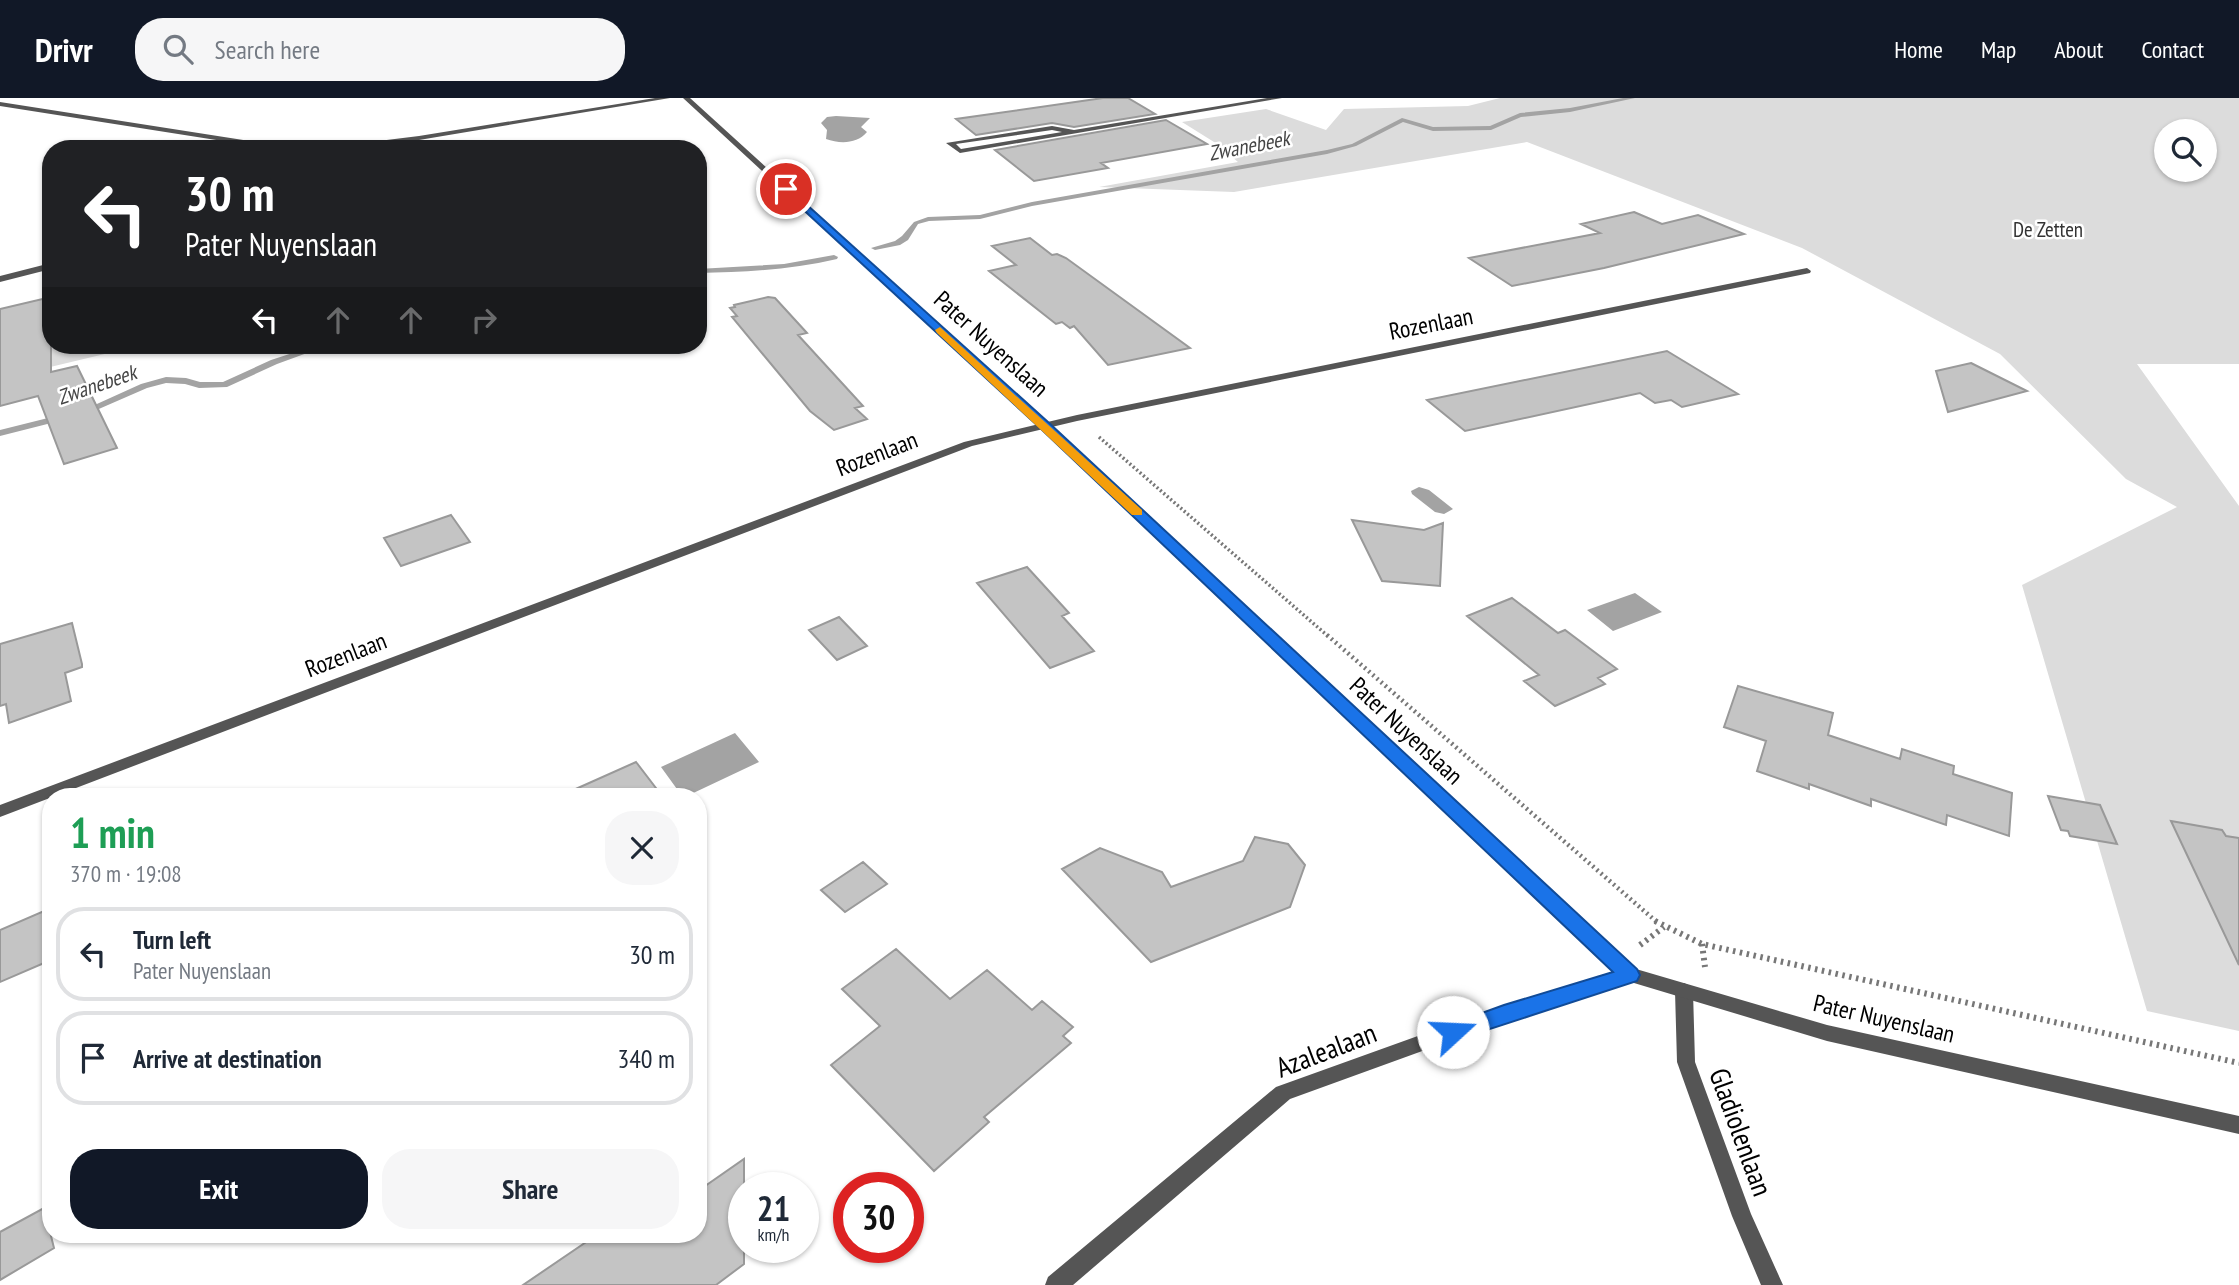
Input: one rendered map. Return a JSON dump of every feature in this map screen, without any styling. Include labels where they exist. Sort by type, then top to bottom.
[{"type":"street","points":[[403,140],[667,98]]},
{"type":"street","name":"Pater Nuyenslaan","points":[[687,98],[1043,425],[1630,975],[1827,1033],[2239,1125]]},
{"type":"street","points":[[1073,132],[1052,128],[950,143],[960,151],[1279,98]]},
{"type":"street","points":[[0,104],[230,140]]},
{"type":"street","points":[[0,279],[42,268]]},
{"type":"street","name":"Rozenlaan","points":[[61,788],[968,444],[1043,425],[1807,271]]},
{"type":"street","name":"Rozenlaan","points":[[0,811],[42,795]]},
{"type":"street","name":"Azalealaan","points":[[1056,1285],[1283,1093],[1504,1013],[1630,975]]},
{"type":"street","name":"Gladiolenlaan","points":[[1684,991],[1686,1062],[1742,1216],[1772,1285]]},
{"type":"path","points":[[1077,418],[1664,927],[1702,944],[2239,1063]]},
{"type":"green space","name":"De Zetten","points":[[1500,98],[2239,98],[2239,364],[2137,364],[2239,506],[2239,1031],[2147,1011],[2022,585],[2177,507],[2126,479],[2000,354],[1802,248],[1527,142],[1234,192],[1099,187],[1238,162],[1214,142],[1182,122],[1266,109],[1326,130],[1344,109],[1468,106]]},
{"type":"green space","points":[[0,341],[42,344],[42,354],[105,354],[0,379]]},
{"type":"shaded area","points":[[827,117],[870,118],[861,127],[867,132],[848,142],[826,139],[827,130],[821,123]]},
{"type":"shaded area","points":[[1419,487],[1429,490],[1453,509],[1444,514],[1435,512],[1412,494],[1411,491]]},
{"type":"shaded area","points":[[1635,593],[1662,612],[1613,631],[1587,610]]},
{"type":"shaded area","points":[[735,733],[759,762],[704,788],[676,788],[661,767]]},
{"type":"building","points":[[1103,98],[1128,98],[1155,114],[1074,127],[1052,123],[976,135],[956,119]]},
{"type":"building","points":[[1166,120],[1207,144],[1101,163],[1108,168],[1034,181],[995,150]]},
{"type":"building","points":[[1634,212],[1662,224],[1698,215],[1744,234],[1604,268],[1512,286],[1469,258],[1600,233],[1581,224]]},
{"type":"building","points":[[1030,238],[1052,255],[1066,258],[1190,348],[1108,365],[1074,326],[1070,328],[1062,322],[1056,324],[989,271],[1016,265],[992,246]]},
{"type":"building","points":[[768,297],[775,298],[807,333],[798,335],[863,406],[855,408],[867,419],[834,430],[810,411],[732,317],[737,316],[730,308],[735,307],[734,305]]},
{"type":"building","points":[[42,299],[42,354],[51,354],[51,372],[77,366],[117,448],[64,464],[38,396],[0,406],[0,309]]},
{"type":"building","points":[[1667,351],[1738,394],[1682,407],[1671,400],[1655,403],[1640,393],[1465,431],[1427,400]]},
{"type":"building","points":[[1971,363],[2027,391],[1948,412],[1936,371]]},
{"type":"building","points":[[451,515],[470,542],[401,566],[384,538]]},
{"type":"building","points":[[1352,520],[1424,530],[1443,523],[1440,586],[1382,581]]},
{"type":"building","points":[[1027,567],[1069,613],[1062,616],[1094,651],[1050,668],[977,583]]},
{"type":"building","points":[[1512,598],[1558,633],[1565,630],[1617,669],[1598,678],[1605,684],[1555,706],[1524,681],[1539,675],[1467,616]]},
{"type":"building","points":[[839,617],[867,646],[837,660],[809,630]]},
{"type":"building","points":[[72,623],[82,667],[65,673],[71,701],[9,723],[6,704],[0,706],[0,644]]},
{"type":"building","points":[[1738,686],[1833,713],[1828,735],[1900,759],[1902,749],[1954,766],[1953,774],[2012,793],[2009,836],[1947,815],[1946,825],[1871,799],[1871,806],[1809,784],[1809,789],[1757,771],[1766,741],[1724,727]]},
{"type":"building","points":[[636,762],[656,788],[578,788]]},
{"type":"building","points":[[2048,796],[2100,805],[2117,844],[2070,836],[2068,831],[2061,830]]},
{"type":"building","points":[[2171,821],[2222,830],[2226,836],[2239,838],[2239,965]]},
{"type":"building","points":[[1255,837],[1288,844],[1305,865],[1290,907],[1151,962],[1062,869],[1100,848],[1162,872],[1171,887],[1243,861]]},
{"type":"building","points":[[863,862],[887,884],[845,912],[821,890]]},
{"type":"building","points":[[42,912],[42,964],[0,982],[0,930]]},
{"type":"building","points":[[896,949],[950,999],[987,970],[1032,1010],[1042,1001],[1073,1027],[1063,1036],[1071,1043],[984,1117],[989,1122],[934,1171],[831,1065],[880,1026],[842,989]]},
{"type":"building","points":[[744,1159],[744,1172],[728,1172],[728,1263],[744,1264],[716,1285],[523,1285],[585,1243],[707,1243],[707,1185]]},
{"type":"building","points":[[42,1209],[42,1243],[53,1243],[54,1248],[0,1280],[0,1232]]},
{"type":"waterway","name":"Zwanebeek","points":[[875,248],[897,243],[905,238],[916,223],[928,219],[980,217],[1032,204],[1327,152],[1354,145],[1402,120],[1433,129],[1491,128],[1520,115],[1570,110],[1632,98]]},
{"type":"waterway","name":"Zwanebeek","points":[[707,271],[784,267],[834,257]]},
{"type":"waterway","name":"Zwanebeek","points":[[82,413],[144,386],[166,380],[199,385],[224,385],[298,354]]},
{"type":"waterway","name":"Zwanebeek","points":[[0,433],[64,417]]},
{"type":"slow traffic","points":[[940,330],[1137,512]]},
{"type":"route","points":[[786,189],[1043,425],[1630,975],[1504,1013],[1453,1032]]}]
